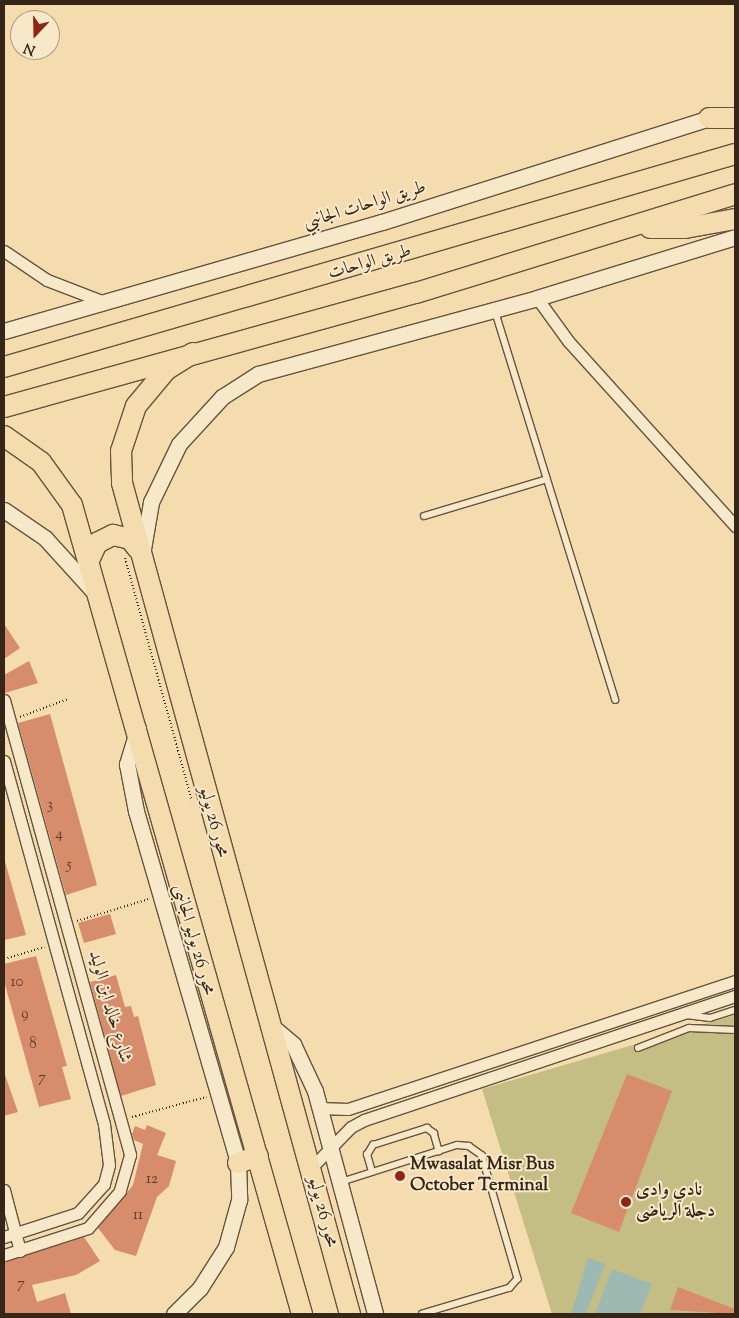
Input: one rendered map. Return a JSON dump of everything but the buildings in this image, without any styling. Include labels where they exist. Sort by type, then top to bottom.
[{"type":"highway","points":[[709,118],[735,118]]},
{"type":"highway","name":"طريق الواحات","points":[[4,368],[735,154]]},
{"type":"highway","points":[[4,407],[638,226],[735,194]]},
{"type":"highway","points":[[638,226],[685,228],[735,219]]},
{"type":"highway","name":"محور 26 يوليو","points":[[193,353],[155,381],[136,406],[124,436],[122,483],[135,556],[350,1314]]},
{"type":"highway","points":[[4,436],[41,462],[64,490],[90,558],[302,1314]]},
{"type":"highway","points":[[90,558],[97,543],[113,535],[130,539],[135,556]]},
{"type":"highway","points":[[238,1163],[258,1156]]},
{"type":"street","name":"طريق الواحات الجانبي","points":[[4,331],[373,224],[735,111]]},
{"type":"street","points":[[135,556],[164,469],[192,427],[222,397],[258,374],[537,298],[735,237]]},
{"type":"street","points":[[4,251],[47,280],[104,302]]},
{"type":"street","points":[[537,298],[569,342],[735,526]]},
{"type":"street","points":[[4,510],[59,551],[103,604]]},
{"type":"street","name":"شارع خالد ابن الوليد","points":[[4,700],[129,1144],[128,1168],[106,1212],[88,1228],[20,1250],[4,1253]]},
{"type":"street","name":"محور 26 يوليو الجانبى","points":[[138,727],[127,764],[160,896],[238,1163],[239,1200],[226,1247],[200,1288],[174,1314]]},
{"type":"street","name":"شارع خالد ابن الوليد","points":[[4,761],[104,1124],[109,1165],[93,1200],[60,1221],[4,1237]]},
{"type":"street","points":[[54,938],[68,925]]},
{"type":"street","points":[[310,1169],[351,1127],[419,1100],[733,996],[731,982],[416,1084],[348,1109],[319,1108]]},
{"type":"street","points":[[268,1022],[301,1058],[319,1108],[375,1314]]},
{"type":"street","points":[[416,1084],[419,1100]]},
{"type":"street","points":[[104,1124],[122,1120]]},
{"type":"street","points":[[4,1190],[20,1250]]},
{"type":"lane","points":[[495,308],[616,700]]},
{"type":"lane","points":[[424,516],[547,479]]},
{"type":"lane","points":[[681,1014],[710,1018],[735,1012]]},
{"type":"lane","points":[[638,1048],[683,1030],[735,1030]]},
{"type":"lane","points":[[372,1172],[369,1149],[399,1137],[429,1128],[439,1151]]},
{"type":"lane","points":[[339,1183],[463,1145],[482,1155],[518,1275],[510,1288],[423,1314]]},
{"type":"path","points":[[135,556],[193,804]]},
{"type":"path","points":[[11,720],[68,699]]},
{"type":"path","points":[[68,925],[160,896]]},
{"type":"path","points":[[4,959],[54,938]]},
{"type":"path","points":[[122,1120],[218,1093]]},
{"type":"shaded area","name":"نادي وادى دجلة الرياضى","points":[[735,1015],[735,1314],[552,1314],[482,1089]]},
{"type":"water","points":[[588,1258],[605,1264],[586,1314],[571,1314]]},
{"type":"water","points":[[612,1269],[652,1284],[640,1314],[595,1314]]},
{"type":"place","name":"Mwasalat Misr Bus October Terminal","points":[[400,1176]]},
{"type":"place","name":"نادي وادى دجلة الرياضى","points":[[626,1202]]}]
